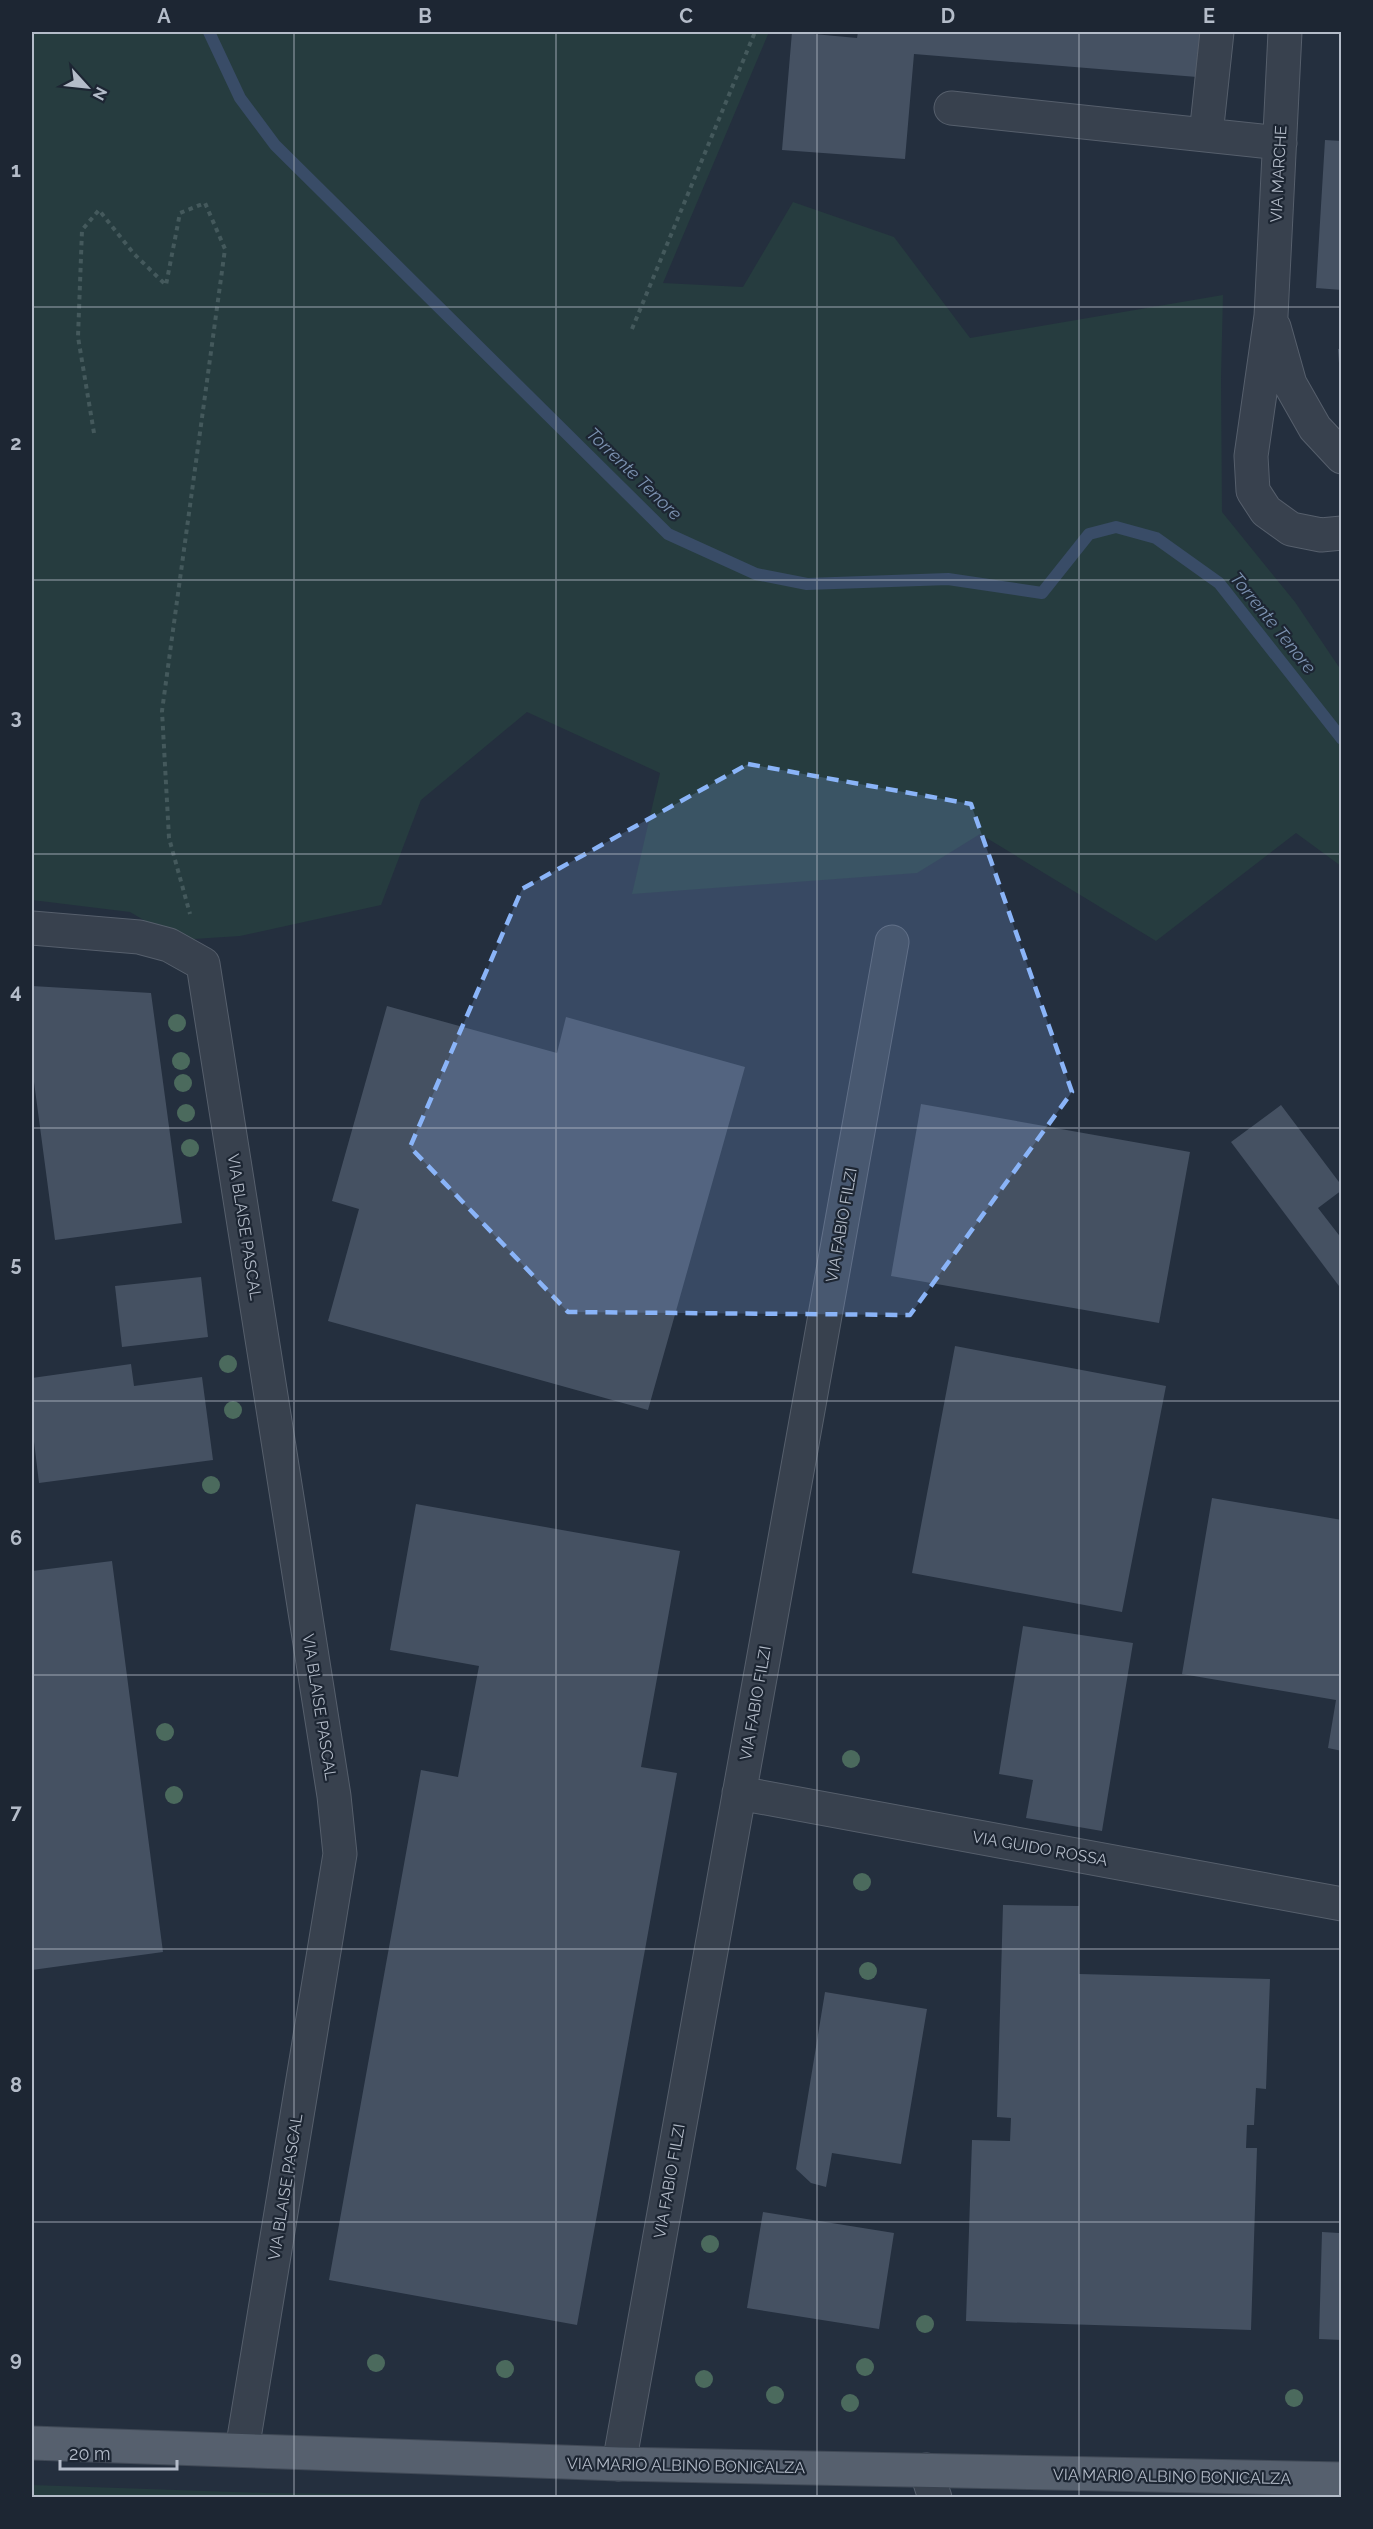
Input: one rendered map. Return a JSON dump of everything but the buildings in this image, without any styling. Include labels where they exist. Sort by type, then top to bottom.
[{"type":"main road","name":"VIA MARIO ALBINO BONICALZA","points":[[32,2443],[619,2464],[930,2484],[1205,2487],[1341,2479]]},
{"type":"street","points":[[1206,135],[1217,32]]},
{"type":"street","name":"VIA MARCHE","points":[[1285,32],[1271,316],[1251,456],[1253,491],[1266,512],[1291,529],[1321,535],[1341,533]]},
{"type":"street","points":[[951,108],[1280,143]]},
{"type":"street","name":"VIA MARCHE","points":[[1271,316],[1290,384],[1315,429],[1341,457]]},
{"type":"street","points":[[32,928],[139,937],[169,945],[203,964]]},
{"type":"street","name":"VIA FABIO FILZI","points":[[619,2464],[892,942]]},
{"type":"street","name":"VIA BLAISE PASCAL","points":[[203,964],[334,1796],[340,1854],[242,2450]]},
{"type":"street","name":"VIA GUIDO ROSSA","points":[[739,1792],[1341,1904]]},
{"type":"path","points":[[632,329],[754,32]]},
{"type":"path","points":[[94,433],[78,337],[82,230],[99,210],[134,254],[166,285],[180,213],[205,203],[225,249],[162,711],[169,838],[203,964]]},
{"type":"highlighted area","points":[[748,764],[971,804],[1072,1092],[910,1315],[568,1312],[410,1147],[522,889]]},
{"type":"green space","points":[[32,32],[769,32],[663,283],[743,287],[793,202],[894,237],[970,338],[1223,295],[1222,512],[1295,602],[1341,670],[1341,866],[1296,833],[1156,941],[980,834],[917,873],[632,894],[660,773],[527,712],[421,800],[381,905],[240,936],[178,940],[130,912],[32,900]]},
{"type":"green space","points":[[32,2485],[266,2493],[626,2497],[32,2498]]},
{"type":"waterway","name":"Torrente Tenore","points":[[209,32],[240,98],[275,145],[668,534],[756,574],[807,584],[948,579],[1042,593],[1089,534],[1116,527],[1156,538],[1219,583],[1342,739]]}]
